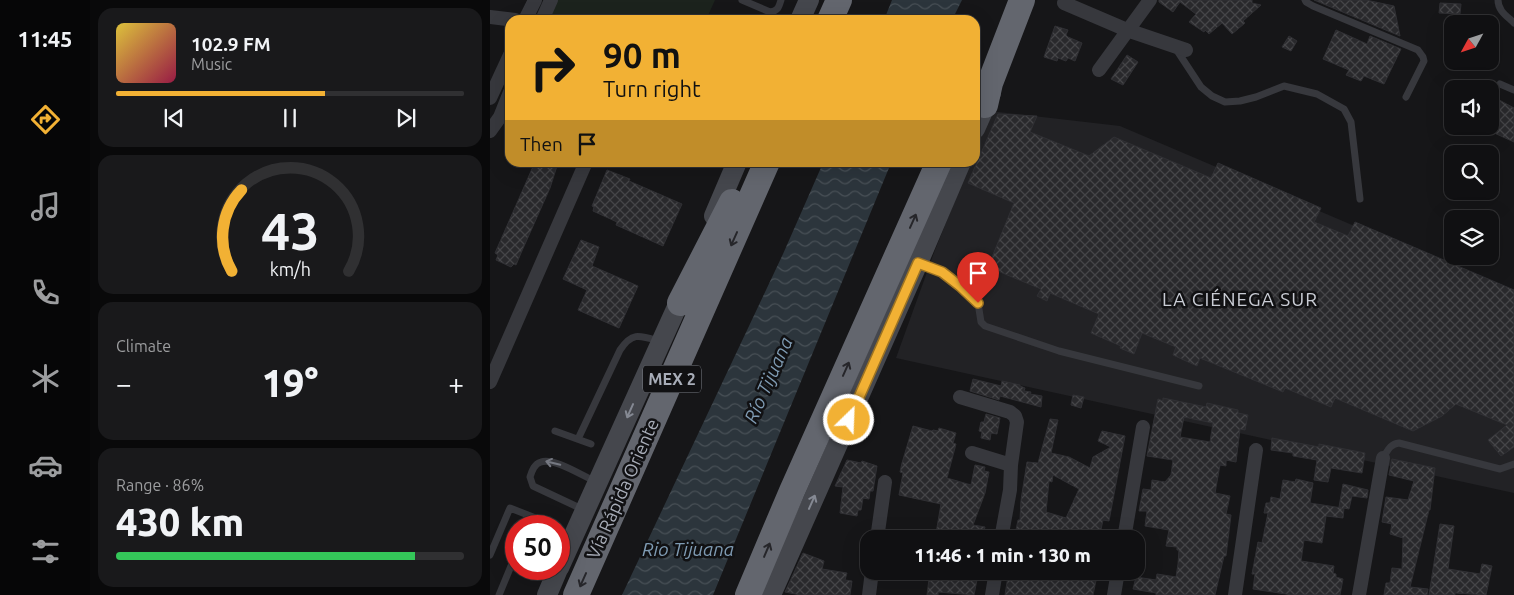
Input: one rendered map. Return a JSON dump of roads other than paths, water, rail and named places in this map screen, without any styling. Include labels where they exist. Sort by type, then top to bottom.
[{"type":"highway","points":[[832,15],[839,0]]},
{"type":"highway","points":[[980,68],[1010,0]]},
{"type":"highway","points":[[980,117],[990,82],[1022,0]]},
{"type":"highway","points":[[680,303],[750,167]]},
{"type":"highway","name":"Vía Rápida Oriente","points":[[576,595],[766,167]]},
{"type":"highway","points":[[748,595],[936,167]]},
{"type":"main road","points":[[802,15],[809,0]]},
{"type":"main road","points":[[980,117],[1034,0]]},
{"type":"main road","points":[[570,524],[585,510],[680,303],[735,167]]},
{"type":"main road","points":[[772,595],[959,167]]},
{"type":"main road","points":[[545,594],[552,580]]},
{"type":"street","points":[[528,15],[535,0]]},
{"type":"street","points":[[544,15],[551,0]]},
{"type":"street","points":[[1099,70],[1150,0]]},
{"type":"street","points":[[1064,3],[1127,30],[1181,48]]},
{"type":"street","points":[[490,17],[505,19]]},
{"type":"street","points":[[490,98],[505,66]]},
{"type":"street","points":[[490,131],[495,116],[505,100]]},
{"type":"street","points":[[490,382],[584,167]]},
{"type":"street","points":[[960,397],[1010,412],[1015,416],[1017,422],[1011,465],[1010,490],[1003,530]]},
{"type":"street","points":[[1126,530],[1143,427]]},
{"type":"street","points":[[1235,595],[1256,450]]},
{"type":"street","points":[[972,453],[1011,465]]},
{"type":"street","points":[[1359,595],[1383,458]]},
{"type":"street","points":[[878,530],[885,482]]},
{"type":"street","points":[[869,595],[871,580]]},
{"type":"street","points":[[992,595],[994,580]]},
{"type":"street","points":[[1114,595],[1116,580]]},
{"type":"lane","points":[[742,0],[770,12],[776,11],[782,0]]},
{"type":"lane","points":[[1305,0],[1313,6],[1418,50],[1423,56],[1424,61],[1406,97]]},
{"type":"lane","points":[[1498,0],[1498,6],[1514,23]]},
{"type":"lane","points":[[1181,48],[1189,71],[1201,87],[1212,96],[1225,102],[1256,97],[1284,86],[1317,94],[1344,109],[1351,122],[1360,199]]},
{"type":"lane","points":[[1500,84],[1514,90]]},
{"type":"lane","points":[[918,263],[942,272],[960,286],[978,303],[981,322],[985,326],[1059,351],[1199,386]]},
{"type":"lane","points":[[578,439],[626,341],[632,337],[645,337],[662,342]]},
{"type":"lane","points":[[555,431],[591,444]]},
{"type":"lane","points":[[1383,458],[1389,447],[1400,443],[1500,469],[1514,464]]},
{"type":"lane","points":[[585,510],[533,486],[530,477],[533,468],[540,462],[554,462],[597,482]]},
{"type":"lane","points":[[507,515],[510,508],[529,515]]},
{"type":"lane","points":[[490,555],[505,520]]},
{"type":"lane","points":[[499,595],[505,580]]},
{"type":"water","points":[[892,0],[962,0],[954,15],[886,15]]},
{"type":"water","name":"Rio Tijuana","points":[[821,167],[889,167],[713,595],[622,595],[783,254]]},
{"type":"district","name":"LA CIÉNEGA SUR","points":[[1240,299]]},
{"type":"water label","name":"Río Tijuana","points":[[768,380]]}]
